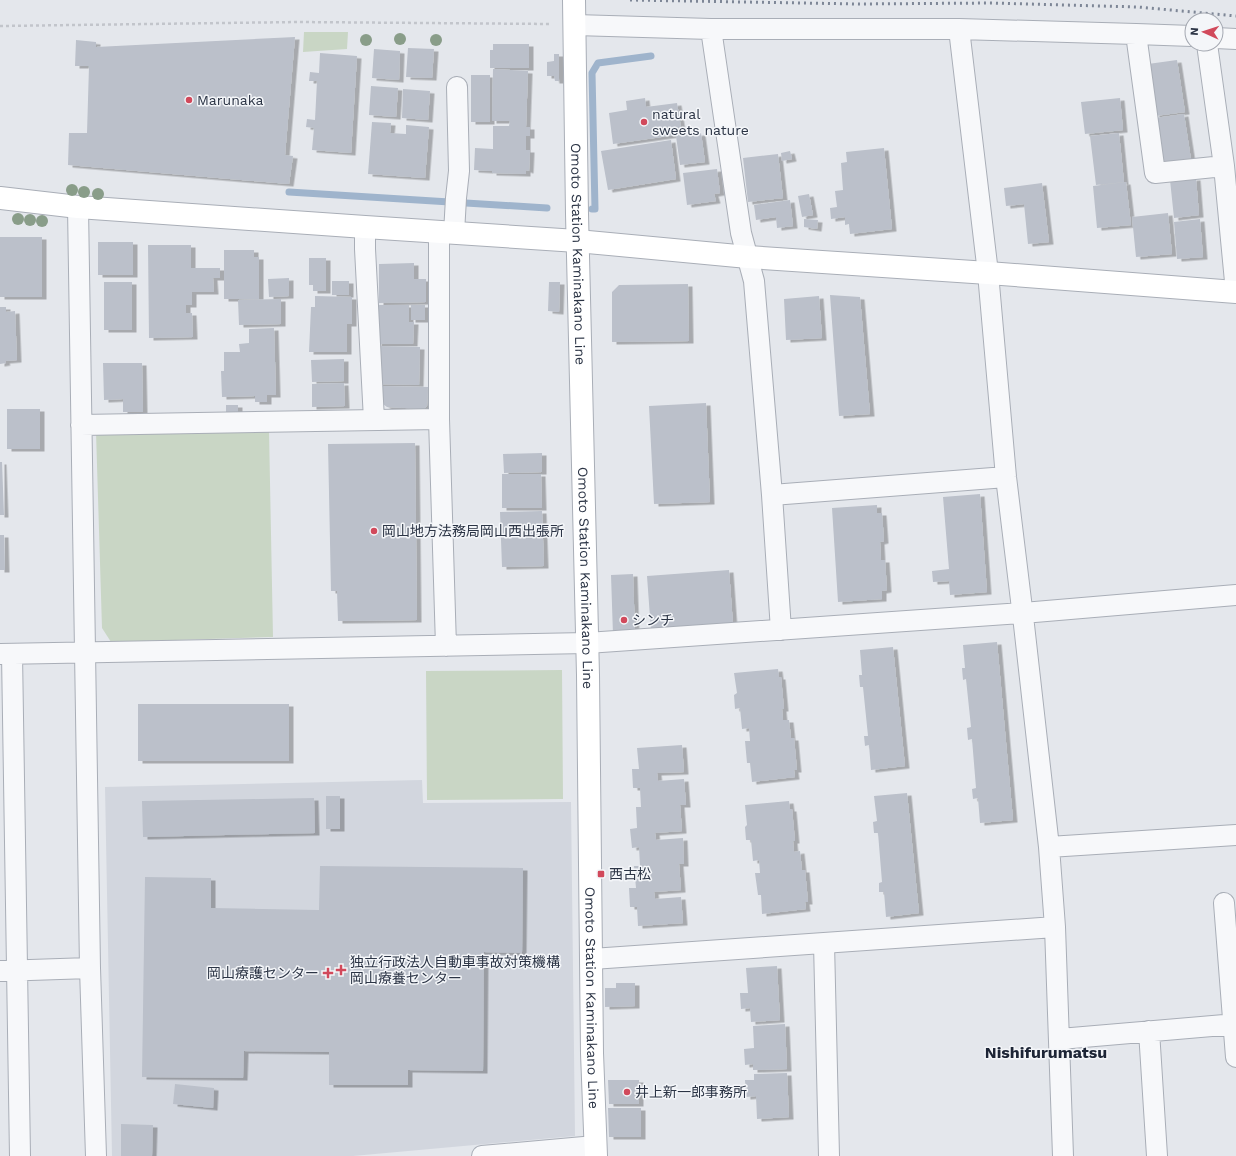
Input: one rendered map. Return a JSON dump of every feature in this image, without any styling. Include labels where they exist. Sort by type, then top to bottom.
[{"type":"street","name":"Omoto Station Kaminakano Line","points":[[574,0],[577,241],[587,643],[592,1053],[595,1151]]},
{"type":"street","points":[[575,25],[711,29],[959,29],[1184,36]]},
{"type":"street","points":[[711,29],[741,232],[754,282],[772,495],[781,630]]},
{"type":"street","points":[[959,29],[988,273],[1006,477],[1049,847],[1055,927],[1063,1156]]},
{"type":"street","points":[[1136,34],[1155,173],[1224,166]]},
{"type":"street","points":[[1224,38],[1236,39]]},
{"type":"street","points":[[0,198],[78,207],[577,241],[748,257],[988,273],[1236,292],[1224,166],[1208,52]]},
{"type":"street","points":[[446,646],[439,419],[446,232],[456,202],[460,171],[457,87]]},
{"type":"street","points":[[78,207],[90,968],[96,1156]]},
{"type":"street","points":[[365,227],[374,420]]},
{"type":"street","points":[[81,426],[439,419]]},
{"type":"street","points":[[772,495],[1006,477]]},
{"type":"street","points":[[20,1156],[8,970],[6,654],[587,643],[1023,613],[1236,595]]},
{"type":"street","points":[[1049,847],[1236,835]]},
{"type":"street","points":[[1224,903],[1235,1024],[1236,1057]]},
{"type":"street","points":[[592,959],[1055,927]]},
{"type":"street","points":[[824,943],[829,1156]]},
{"type":"street","points":[[8,970],[90,968]]},
{"type":"street","points":[[1060,1039],[1235,1024]]},
{"type":"street","points":[[1150,1031],[1157,1156]]},
{"type":"street","points":[[482,1156],[595,1151]]},
{"type":"path","points":[[0,26],[298,22],[575,25]]},
{"type":"shaded area","name":"独立行政法人自動車事故対策機構 岡山療養センター","points":[[422,780],[423,803],[571,802],[575,1136],[353,1156],[112,1156],[105,787]]},
{"type":"green space","points":[[304,32],[348,32],[347,49],[303,52]]},
{"type":"green space","points":[[269,430],[273,637],[111,642],[102,628],[96,432]]},
{"type":"green space","points":[[562,670],[563,799],[427,800],[426,671]]},
{"type":"building","name":"Marunaka","points":[[295,37],[285,155],[293,156],[289,184],[68,165],[69,133],[87,133],[89,66],[75,66],[76,40],[96,42],[96,47]]},
{"type":"building","points":[[493,44],[529,44],[529,68],[490,68],[490,50],[493,50]]},
{"type":"building","points":[[408,48],[434,49],[432,78],[406,77]]},
{"type":"building","points":[[374,49],[400,51],[399,80],[372,78]]},
{"type":"building","points":[[320,53],[357,56],[351,153],[312,150],[314,128],[306,127],[307,119],[315,120],[317,81],[309,81],[310,72],[319,73]]},
{"type":"building","points":[[554,54],[559,54],[559,81],[555,81],[554,76],[547,76],[547,62],[554,61]]},
{"type":"building","points":[[1177,60],[1185,112],[1155,116],[1148,64]]},
{"type":"building","points":[[493,69],[528,71],[526,127],[530,127],[530,136],[526,136],[526,150],[530,150],[529,171],[526,170],[526,174],[492,173],[492,171],[474,170],[475,148],[493,149],[493,126],[509,126],[510,121],[492,121]]},
{"type":"building","points":[[471,75],[490,75],[490,122],[471,122]]},
{"type":"building","points":[[371,86],[398,88],[396,117],[369,115]]},
{"type":"building","points":[[403,89],[430,91],[428,120],[402,118]]},
{"type":"building","points":[[645,98],[646,107],[677,103],[682,134],[613,144],[609,113],[627,110],[626,101]]},
{"type":"building","points":[[1120,98],[1123,130],[1085,134],[1081,102]]},
{"type":"building","points":[[1184,114],[1192,166],[1162,171],[1155,118]]},
{"type":"building","points":[[372,122],[391,123],[390,133],[406,134],[406,125],[429,127],[425,178],[368,174]]},
{"type":"building","points":[[701,133],[705,162],[680,165],[676,136]]},
{"type":"building","points":[[1119,133],[1124,182],[1096,185],[1090,136]]},
{"type":"building","points":[[671,140],[676,179],[608,190],[601,151]]},
{"type":"building","points":[[884,148],[892,229],[850,234],[849,224],[845,225],[845,217],[831,219],[830,208],[837,207],[835,191],[843,190],[841,163],[847,162],[846,152]]},
{"type":"building","points":[[790,151],[792,159],[782,161],[781,153]]},
{"type":"building","points":[[778,154],[783,198],[748,202],[743,158]]},
{"type":"building","points":[[717,169],[720,193],[714,194],[716,201],[687,205],[683,173]]},
{"type":"building","points":[[1196,178],[1199,215],[1174,218],[1170,180]]},
{"type":"building","points":[[1126,182],[1131,225],[1097,228],[1093,186]]},
{"type":"building","points":[[1042,183],[1049,242],[1028,244],[1024,204],[1006,206],[1004,188]]},
{"type":"building","points":[[809,194],[813,215],[802,217],[798,196]]},
{"type":"building","points":[[790,200],[793,226],[777,228],[776,217],[756,220],[754,205]]},
{"type":"building","points":[[1168,213],[1172,254],[1136,257],[1132,217]]},
{"type":"building","points":[[804,219],[818,220],[817,229],[804,227]]},
{"type":"building","points":[[1200,219],[1203,257],[1177,259],[1174,222]]},
{"type":"building","points":[[0,237],[42,237],[42,297],[0,297]]},
{"type":"building","points":[[98,242],[133,242],[133,275],[98,275]]},
{"type":"building","points":[[148,245],[191,245],[191,268],[220,268],[220,278],[213,278],[214,292],[192,292],[192,305],[186,305],[186,313],[192,313],[193,337],[149,338]]},
{"type":"building","points":[[224,250],[254,250],[254,257],[259,257],[259,299],[224,299]]},
{"type":"building","points":[[309,258],[326,258],[326,291],[313,291],[313,285],[309,285]]},
{"type":"building","points":[[414,263],[414,279],[426,279],[426,302],[379,303],[379,264]]},
{"type":"building","points":[[289,278],[289,296],[269,297],[268,279]]},
{"type":"building","points":[[332,281],[349,281],[349,295],[332,295]]},
{"type":"building","points":[[104,282],[132,282],[132,330],[104,330]]},
{"type":"building","points":[[549,282],[560,282],[559,312],[548,311]]},
{"type":"building","points":[[688,284],[689,341],[612,342],[612,292],[619,285]]},
{"type":"building","points":[[830,295],[860,297],[870,414],[839,416]]},
{"type":"building","points":[[315,296],[352,297],[352,324],[347,324],[347,352],[309,352],[311,307],[315,307]]},
{"type":"building","points":[[819,296],[822,338],[786,340],[784,299]]},
{"type":"building","points":[[281,299],[281,324],[239,325],[238,300]]},
{"type":"building","points":[[378,305],[409,305],[409,322],[414,322],[413,344],[377,344]]},
{"type":"building","points":[[411,305],[425,305],[425,320],[411,320]]},
{"type":"building","points":[[0,307],[6,307],[6,312],[15,311],[17,360],[5,361],[6,363],[0,364]]},
{"type":"building","points":[[274,328],[276,395],[267,395],[267,402],[255,402],[255,396],[222,397],[221,371],[224,371],[224,352],[240,352],[239,344],[249,343],[249,329]]},
{"type":"building","points":[[379,346],[420,347],[419,385],[378,384]]},
{"type":"building","points":[[344,359],[344,381],[312,382],[311,360]]},
{"type":"building","points":[[103,363],[142,363],[143,412],[123,412],[123,399],[104,400]]},
{"type":"building","points":[[344,383],[345,406],[312,407],[312,384]]},
{"type":"building","points":[[383,386],[428,387],[427,406],[424,409],[387,407],[383,404]]},
{"type":"building","points":[[706,403],[710,502],[654,504],[649,406]]},
{"type":"building","points":[[226,405],[238,405],[238,413],[226,414]]},
{"type":"building","points":[[7,409],[40,409],[40,449],[7,449]]},
{"type":"building","points":[[415,443],[417,620],[338,621],[337,591],[331,591],[328,444]]},
{"type":"building","points":[[542,453],[542,472],[504,473],[503,454]]},
{"type":"building","points":[[0,462],[2,462],[4,515],[0,515]]},
{"type":"building","points":[[502,474],[541,474],[542,508],[502,508]]},
{"type":"building","points":[[980,494],[987,592],[950,595],[949,581],[933,582],[932,571],[949,569],[943,497]]},
{"type":"building","points":[[877,505],[877,513],[882,513],[884,541],[880,542],[881,560],[885,560],[887,590],[882,591],[882,599],[838,602],[832,508]]},
{"type":"building","points":[[542,511],[544,566],[502,567],[500,512]]},
{"type":"building","points":[[0,535],[4,535],[5,570],[0,570]]},
{"type":"building","points":[[729,570],[733,625],[651,631],[647,576]]},
{"type":"building","points":[[633,574],[635,634],[613,635],[611,575]]},
{"type":"building","points":[[997,642],[1013,820],[980,823],[978,798],[973,799],[972,789],[976,788],[972,739],[968,740],[967,728],[971,727],[966,679],[963,680],[962,668],[965,668],[963,645]]},
{"type":"building","points":[[893,647],[905,766],[871,770],[869,745],[865,746],[864,736],[868,736],[863,687],[860,687],[859,675],[862,675],[860,650]]},
{"type":"building","points":[[778,669],[779,677],[781,677],[784,709],[782,709],[783,720],[789,720],[791,738],[794,738],[797,770],[794,770],[795,777],[752,782],[750,763],[747,763],[745,741],[750,741],[749,728],[742,729],[740,708],[735,709],[734,695],[737,693],[734,673]]},
{"type":"building","points":[[138,704],[289,704],[289,761],[138,761]]},
{"type":"building","points":[[682,745],[684,772],[657,773],[658,781],[684,779],[686,805],[680,805],[682,831],[655,833],[656,840],[683,838],[684,864],[679,864],[681,890],[654,892],[655,899],[681,897],[683,923],[638,926],[637,907],[630,907],[629,888],[636,888],[634,866],[640,866],[639,847],[632,848],[630,829],[637,828],[636,807],[641,807],[640,788],[633,788],[632,769],[639,769],[637,748]]},
{"type":"building","points":[[907,793],[919,913],[886,917],[884,892],[879,892],[879,883],[882,882],[878,833],[874,833],[873,822],[877,821],[874,796]]},
{"type":"building","points":[[326,796],[340,796],[340,829],[326,829]]},
{"type":"building","points":[[314,798],[315,833],[143,837],[142,801]]},
{"type":"building","points":[[789,801],[790,809],[792,809],[795,841],[793,841],[794,852],[800,851],[802,870],[805,870],[808,902],[805,902],[806,909],[762,914],[761,895],[758,895],[755,873],[760,873],[759,860],[753,861],[751,840],[746,840],[745,827],[747,825],[745,805]]},
{"type":"building","points":[[320,866],[523,868],[522,953],[484,952],[483,1071],[408,1070],[408,1085],[329,1085],[329,1052],[244,1051],[243,1078],[142,1077],[145,877],[211,878],[211,908],[319,910]]},
{"type":"building","points":[[777,966],[780,1020],[751,1022],[750,1008],[741,1009],[740,993],[748,993],[746,968]]},
{"type":"building","points":[[616,983],[635,983],[635,1006],[605,1007],[605,988],[616,988]]},
{"type":"building","points":[[785,1024],[787,1069],[753,1070],[753,1064],[745,1065],[744,1049],[754,1048],[753,1026]]},
{"type":"building","points":[[787,1073],[789,1117],[757,1119],[756,1096],[746,1097],[745,1080],[754,1080],[754,1074]]},
{"type":"building","points":[[608,1080],[639,1080],[639,1104],[609,1104]]},
{"type":"building","points":[[175,1084],[214,1088],[213,1108],[173,1104]]},
{"type":"building","points":[[608,1108],[641,1108],[641,1137],[609,1137]]},
{"type":"building","points":[[121,1124],[153,1125],[152,1156],[121,1156]]},
{"type":"waterway","points":[[592,209],[595,209],[592,73],[598,63],[651,56]]},
{"type":"waterway","points":[[289,192],[547,208]]},
{"type":"railway","points":[[630,0],[859,4],[991,3],[1138,7],[1236,16]]},
{"type":"place","name":"Marunaka","points":[[189,100]]},
{"type":"place","name":"natural sweets nature","points":[[644,122]]},
{"type":"place","name":"岡山地方法務局岡山西出張所","points":[[374,531]]},
{"type":"place","name":"シンチ","points":[[624,620]]},
{"type":"place","name":"西古松","points":[[601,874]]},
{"type":"place","name":"独立行政法人自動車事故対策機構 岡山療養センター","points":[[341,970]]},
{"type":"place","name":"岡山療護センター","points":[[328,973]]},
{"type":"place","name":"井上新一郎事務所","points":[[627,1092]]},
{"type":"district","name":"Nishifurumatsu","points":[[1046,1052]]}]
